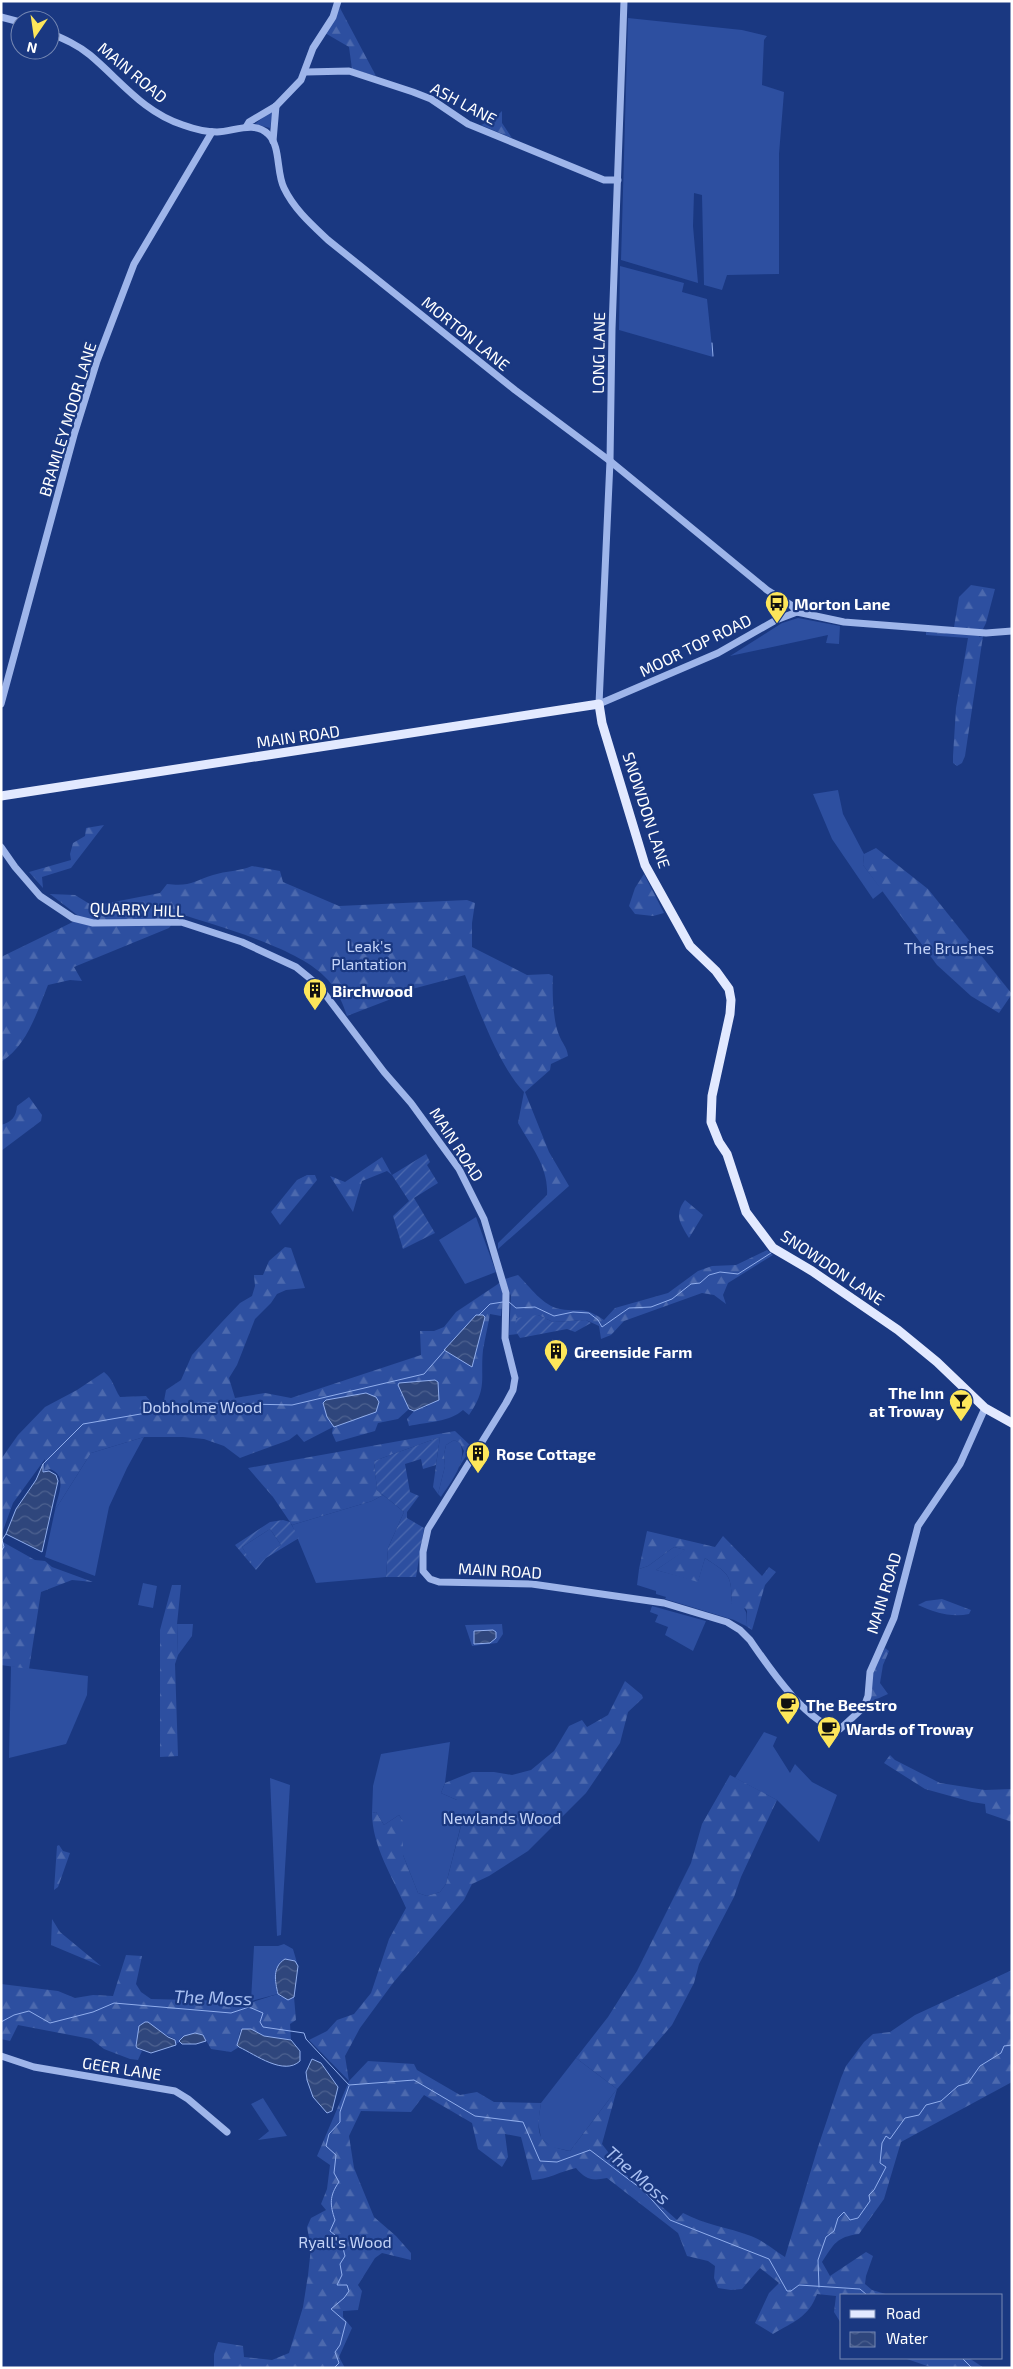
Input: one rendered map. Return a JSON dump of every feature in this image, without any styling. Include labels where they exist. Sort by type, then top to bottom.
[{"type":"main road","name":"MAIN ROAD","points":[[1,796],[599,704]]},
{"type":"main road","name":"SNOWDON LANE","points":[[599,704],[602,723],[646,865],[690,946],[716,970],[728,989],[730,1014],[712,1096],[711,1122],[719,1142],[727,1154],[746,1212],[773,1248],[898,1330],[937,1362],[985,1408],[1012,1423]]},
{"type":"street","name":"MAIN ROAD","points":[[60,37],[89,54],[132,96],[153,112],[184,125],[212,132],[246,127],[249,122],[276,106],[302,80],[313,48],[333,17],[338,1]]},
{"type":"street","name":"LONG LANE","points":[[599,704],[610,461],[612,329],[624,1]]},
{"type":"street","name":"ASH LANE","points":[[306,72],[349,71],[414,92],[431,99],[468,124],[604,180],[618,180]]},
{"type":"street","name":"MORTON LANE","points":[[276,106],[273,141],[278,172],[284,188],[306,219],[328,240],[507,383],[610,461],[766,590],[791,605],[797,612]]},
{"type":"street","points":[[246,127],[263,130],[273,141]]},
{"type":"street","name":"BRAMLEY MOOR LANE","points":[[1,704],[96,362],[134,264],[212,132]]},
{"type":"street","name":"ASH LANE","points":[[604,180],[618,195]]},
{"type":"street","points":[[797,612],[844,622],[986,634],[1012,631]]},
{"type":"street","name":"MOOR TOP ROAD","points":[[599,704],[718,653],[776,620],[797,612]]},
{"type":"street","name":"QUARRY HILL","points":[[1,846],[15,867],[40,896],[73,918],[93,923],[181,922],[242,942],[296,967],[318,984]]},
{"type":"street","name":"MAIN ROAD","points":[[318,984],[384,1072],[411,1103],[459,1169],[484,1219],[506,1301],[505,1338],[515,1373],[515,1383],[506,1404],[428,1530],[423,1566],[426,1577],[439,1582],[532,1584],[664,1603],[727,1622],[740,1630],[750,1640],[809,1714],[828,1727],[840,1729],[864,1707],[868,1696],[870,1672],[894,1618],[918,1526],[960,1464],[985,1408]]},
{"type":"street","name":"GEER LANE","points":[[1,2056],[34,2068],[175,2091],[188,2099],[227,2132]]},
{"type":"green space","points":[[340,8],[376,76],[352,69],[349,47],[325,33]]},
{"type":"green space","points":[[628,18],[742,30],[767,36],[764,40],[762,85],[784,92],[779,154],[779,274],[727,275],[722,290],[704,285],[702,195],[694,193],[693,226],[698,283],[621,260]]},
{"type":"green space","points":[[271,111],[273,112],[270,128],[255,124]]},
{"type":"green space","points":[[502,111],[502,123],[512,138],[481,125],[494,119]]},
{"type":"green space","points":[[620,266],[684,283],[682,292],[707,299],[713,357],[619,330]]},
{"type":"green space","points":[[971,585],[995,589],[986,623],[979,637],[983,636],[965,756],[962,763],[957,766],[953,763],[956,708],[968,638],[926,635],[926,632],[953,633],[959,597]]},
{"type":"green space","points":[[798,618],[840,626],[839,644],[826,643],[828,635],[730,656],[782,623]]},
{"type":"green space","points":[[838,790],[843,814],[864,854],[863,865],[883,891],[873,899],[832,839],[813,794]]},
{"type":"green space","points":[[104,825],[71,868],[42,877],[43,888],[29,872],[71,860],[70,854],[73,843],[85,836],[86,828]]},
{"type":"green space","name":"The Brushes","points":[[876,848],[928,889],[1012,994],[999,1013],[971,996],[937,965],[863,865],[864,854]]},
{"type":"green space","name":"Leak's Plantation","points":[[252,866],[280,871],[283,882],[339,906],[467,900],[475,903],[472,923],[472,947],[527,975],[549,974],[553,976],[555,1022],[568,1056],[551,1064],[550,1070],[525,1092],[549,1152],[569,1186],[498,1249],[498,1243],[547,1195],[547,1185],[538,1157],[518,1123],[524,1092],[506,1068],[498,1053],[465,975],[397,993],[391,999],[347,1016],[341,1000],[332,985],[312,966],[277,947],[180,914],[169,928],[74,967],[82,981],[70,980],[48,985],[24,1038],[18,1047],[1,1062],[1,957],[81,918],[50,894],[75,895],[93,906],[160,893],[167,884],[187,884],[213,875]]},
{"type":"green space","points":[[644,874],[664,913],[653,916],[635,914],[629,906],[635,888]]},
{"type":"green space","points":[[29,1097],[42,1115],[41,1121],[1,1151],[1,1125],[13,1118],[17,1106]]},
{"type":"green space","points":[[426,1154],[430,1162],[427,1165],[438,1183],[414,1198],[435,1233],[403,1249],[393,1216],[409,1201],[392,1175]]},
{"type":"green space","points":[[382,1157],[392,1175],[387,1171],[362,1181],[353,1212],[330,1176],[345,1182]]},
{"type":"green space","points":[[307,1175],[315,1175],[317,1180],[280,1225],[271,1212],[297,1180]]},
{"type":"green space","points":[[685,1200],[703,1215],[689,1238],[683,1228],[679,1215]]},
{"type":"green space","points":[[476,1217],[496,1272],[465,1284],[439,1240]]},
{"type":"green space","name":"Dobholme Wood","points":[[285,1247],[291,1248],[305,1288],[286,1290],[277,1294],[255,1319],[237,1365],[229,1378],[235,1398],[265,1393],[291,1398],[421,1355],[420,1331],[434,1331],[444,1327],[456,1312],[501,1282],[503,1296],[501,1316],[490,1314],[483,1350],[481,1390],[469,1415],[463,1410],[452,1417],[409,1426],[407,1419],[414,1411],[428,1406],[398,1385],[409,1409],[398,1419],[378,1423],[375,1431],[336,1442],[332,1433],[333,1427],[304,1442],[297,1434],[289,1440],[240,1458],[224,1446],[204,1439],[144,1437],[91,1453],[55,1510],[60,1481],[56,1472],[50,1469],[44,1471],[45,1459],[13,1503],[1,1536],[1,1459],[18,1435],[45,1407],[77,1390],[104,1372],[120,1397],[146,1396],[152,1403],[156,1414],[167,1413],[164,1401],[166,1390],[181,1380],[192,1355],[221,1323],[240,1303],[252,1296],[255,1286],[254,1275],[263,1275],[269,1261]]},
{"type":"green space","points":[[767,1250],[773,1255],[728,1283],[723,1295],[726,1304],[714,1295],[702,1293],[624,1321],[611,1335],[601,1339],[599,1326],[586,1320],[553,1322],[538,1315],[515,1330],[518,1334],[509,1335],[511,1296],[505,1279],[518,1275],[548,1304],[560,1309],[586,1311],[604,1320],[615,1308],[668,1293],[698,1271],[712,1266],[736,1265]]},
{"type":"green space","points":[[538,1315],[553,1322],[586,1320],[591,1323],[575,1332],[567,1329],[520,1338],[515,1330],[516,1318]]},
{"type":"green space","points":[[455,1431],[472,1447],[459,1467],[464,1451],[460,1443],[454,1440],[446,1445],[444,1454],[445,1466],[438,1494],[433,1487],[440,1437],[374,1461],[377,1490],[383,1495],[372,1501],[292,1525],[273,1497],[248,1468]]},
{"type":"green space","points":[[144,1437],[109,1507],[95,1576],[45,1557],[55,1510],[91,1453]]},
{"type":"green space","points":[[440,1437],[436,1465],[423,1469],[421,1459],[405,1464],[410,1492],[419,1496],[407,1512],[407,1518],[424,1528],[416,1577],[386,1577],[388,1548],[404,1512],[377,1490],[374,1461]]},
{"type":"green space","points":[[454,1440],[460,1443],[462,1457],[457,1471],[441,1497],[438,1494],[445,1466],[444,1454],[446,1445]]},
{"type":"green space","points":[[383,1495],[404,1512],[388,1548],[386,1577],[316,1583],[292,1525],[372,1501]]},
{"type":"green space","points":[[283,1520],[290,1522],[299,1538],[266,1558],[256,1570],[235,1545],[270,1522]],"holes":[[[270,1529],[281,1545],[252,1563],[242,1547]]]},
{"type":"green space","points":[[270,1529],[281,1545],[252,1564],[242,1547]]},
{"type":"green space","points":[[647,1531],[715,1547],[723,1536],[762,1576],[769,1567],[776,1572],[765,1585],[752,1630],[746,1626],[747,1611],[745,1608],[739,1613],[731,1603],[731,1586],[727,1575],[705,1558],[698,1582],[656,1570],[685,1550],[674,1547],[648,1566],[639,1569]]},
{"type":"green space","points":[[1,1541],[35,1560],[45,1561],[52,1567],[93,1582],[72,1580],[41,1592],[29,1669],[1,1665]]},
{"type":"green space","points":[[674,1547],[686,1550],[656,1570],[698,1581],[705,1558],[727,1575],[731,1586],[731,1603],[745,1610],[746,1626],[734,1620],[665,1599],[666,1597],[656,1594],[656,1591],[637,1585],[639,1569],[648,1566]]},
{"type":"green space","points":[[143,1583],[157,1586],[153,1608],[138,1605]]},
{"type":"green space","points":[[172,1585],[181,1585],[177,1624],[178,1655],[175,1664],[178,1756],[160,1757],[160,1630]]},
{"type":"green space","points":[[942,1599],[971,1610],[969,1614],[949,1615],[918,1605],[926,1601]]},
{"type":"green space","points":[[652,1606],[706,1621],[693,1651],[665,1635],[668,1627],[655,1622],[658,1615],[650,1612]]},
{"type":"green space","points":[[177,1624],[193,1624],[192,1636],[178,1655]]},
{"type":"green space","points":[[502,1624],[503,1634],[497,1643],[472,1646],[465,1625]]},
{"type":"green space","points":[[885,1648],[889,1651],[883,1665],[880,1683],[888,1694],[868,1703],[874,1668]]},
{"type":"green space","points":[[11,1666],[88,1676],[87,1695],[66,1744],[9,1758]]},
{"type":"green space","name":"Newlands Wood","points":[[625,1681],[643,1698],[628,1712],[620,1743],[586,1793],[528,1851],[489,1876],[472,1884],[464,1900],[393,1983],[360,2028],[345,2056],[349,2081],[309,2040],[327,2031],[337,2020],[354,2014],[371,1993],[389,1939],[406,1908],[379,1850],[375,1838],[372,1813],[376,1812],[384,1825],[399,1815],[403,1821],[403,1855],[418,1893],[427,1896],[440,1892],[446,1884],[461,1826],[457,1815],[457,1800],[441,1793],[445,1783],[472,1772],[494,1772],[512,1775],[531,1770],[554,1751],[569,1726],[582,1720],[587,1727],[608,1715]]},
{"type":"green space","points":[[764,1732],[777,1737],[773,1746],[790,1773],[795,1764],[812,1782],[837,1795],[819,1842],[777,1800],[735,1778]]},
{"type":"green space","points":[[450,1742],[445,1783],[441,1793],[457,1800],[457,1815],[461,1825],[446,1884],[440,1892],[427,1896],[418,1893],[403,1855],[403,1821],[399,1815],[384,1825],[376,1812],[372,1813],[373,1786],[381,1754]]},
{"type":"green space","points":[[890,1755],[895,1760],[940,1783],[985,1790],[1012,1789],[1012,1822],[986,1813],[985,1804],[925,1789],[884,1763]]},
{"type":"green space","points":[[730,1775],[777,1800],[741,1877],[734,1897],[699,1964],[694,1983],[672,2025],[617,2089],[576,2058],[608,2017],[637,1971],[691,1863],[702,1824]]},
{"type":"green space","points":[[270,1778],[290,1785],[281,1935],[277,1936]]},
{"type":"green space","points":[[59,1845],[63,1851],[70,1853],[58,1887],[54,1890],[57,1846]]},
{"type":"green space","points":[[52,1919],[60,1932],[101,1966],[51,1945]]},
{"type":"green space","points":[[284,1944],[293,1949],[298,1966],[295,1961],[276,1968],[275,1983],[278,1994],[251,2001],[254,1946],[278,1946]]},
{"type":"green space","points":[[126,1955],[142,1956],[136,1984],[141,1992],[151,1999],[232,2001],[237,2007],[278,1994],[281,1997],[294,1997],[296,2020],[290,2024],[291,2040],[260,2035],[251,2029],[240,2031],[237,2045],[239,2047],[231,2052],[211,2049],[203,2035],[195,2033],[176,2044],[175,2039],[160,2032],[137,2048],[142,2051],[138,2060],[130,2059],[104,2049],[91,2039],[18,2025],[10,2041],[1,2039],[1,1984],[58,1991],[75,1998],[93,1995],[113,1996]]},
{"type":"green space","name":"Ryall's Wood","points":[[1012,1970],[1012,2082],[901,2142],[884,2199],[859,2234],[845,2237],[836,2242],[822,2262],[830,2276],[866,2252],[873,2256],[865,2284],[872,2290],[886,2294],[840,2294],[840,2322],[834,2312],[836,2296],[817,2294],[814,2302],[805,2314],[773,2334],[755,2323],[769,2293],[779,2283],[760,2268],[742,2289],[718,2288],[714,2278],[715,2266],[708,2261],[687,2256],[678,2233],[607,2178],[590,2179],[576,2168],[543,2179],[532,2180],[521,2137],[505,2134],[508,2157],[502,2167],[478,2149],[472,2123],[424,2095],[411,2112],[361,2111],[349,2136],[354,2168],[374,2217],[396,2236],[411,2253],[411,2260],[382,2253],[375,2258],[358,2285],[362,2291],[358,2310],[343,2311],[343,2317],[352,2328],[339,2357],[345,2368],[214,2368],[214,2354],[218,2342],[243,2346],[244,2357],[272,2360],[289,2353],[303,2307],[308,2275],[311,2248],[307,2227],[311,2218],[326,2210],[321,2204],[327,2189],[330,2165],[317,2156],[349,2081],[368,2061],[414,2064],[417,2070],[460,2095],[477,2092],[494,2102],[541,2103],[539,2130],[541,2136],[550,2145],[570,2151],[617,2089],[602,2144],[624,2173],[677,2220],[683,2213],[751,2236],[785,2257],[841,2078],[846,2066],[864,2042],[873,2034],[890,2032],[915,2015]]},
{"type":"green space","points":[[576,2058],[617,2089],[570,2151],[551,2147],[541,2138],[538,2122],[541,2103]]},
{"type":"green space","points":[[263,2098],[287,2136],[258,2140],[269,2131],[251,2104]]},
{"type":"green space","points":[[907,2359],[970,2359],[984,2368],[933,2368]]},
{"type":"water","points":[[476,1315],[483,1315],[485,1317],[472,1367],[444,1350]]},
{"type":"water","points":[[435,1380],[438,1382],[439,1400],[414,1411],[409,1409],[398,1385],[399,1383]]},
{"type":"water","points":[[366,1393],[376,1397],[379,1402],[376,1412],[334,1427],[327,1417],[323,1403],[326,1400]]},
{"type":"water","points":[[43,1464],[43,1472],[49,1471],[56,1475],[58,1481],[42,1552],[6,1534],[16,1509],[36,1480]]},
{"type":"water","points":[[493,1630],[496,1632],[496,1638],[490,1643],[474,1644],[474,1631]]},
{"type":"water","points":[[285,1959],[295,1961],[298,1966],[294,1997],[288,2000],[278,1994],[275,1979],[278,1966]]},
{"type":"water","points":[[148,2022],[175,2040],[176,2045],[151,2053],[137,2048],[139,2026]]},
{"type":"water","points":[[242,2029],[251,2029],[264,2036],[291,2040],[300,2051],[300,2061],[293,2065],[278,2065],[270,2063],[239,2047],[237,2045]]},
{"type":"water","points":[[195,2033],[203,2035],[206,2041],[196,2044],[182,2044],[179,2041],[184,2036]]},
{"type":"water","points":[[312,2059],[321,2063],[338,2087],[332,2111],[327,2113],[313,2097],[307,2080],[306,2072]]},
{"type":"waterway","points":[[712,343],[713,356]]},
{"type":"waterway","points":[[509,1302],[516,1308],[535,1307],[554,1316],[573,1312],[589,1313],[598,1320],[602,1327],[629,1308],[651,1307],[672,1299],[691,1284],[700,1283],[709,1275],[720,1272],[738,1274],[771,1253]]},
{"type":"waterway","points":[[479,1315],[490,1304],[503,1302]]},
{"type":"waterway","points":[[43,1464],[83,1424],[204,1403],[292,1405],[424,1374],[445,1350]]},
{"type":"waterway","points":[[1,1551],[4,1547],[2,1540],[6,1534]]},
{"type":"waterway","name":"The Moss","points":[[1,2022],[14,2015],[29,2011],[50,2023],[93,2012],[114,2003],[231,2013],[249,2007],[263,2013],[260,2022],[263,2027],[304,2033],[306,2039],[349,2085],[414,2080],[475,2116],[523,2122],[540,2161],[557,2162],[590,2150],[644,2191],[670,2220],[769,2259],[787,2291],[791,2291],[799,2285],[860,2289],[866,2294]]},
{"type":"waterway","points":[[819,2287],[818,2260],[826,2237],[834,2231],[838,2218],[844,2212],[850,2220],[858,2218],[870,2201],[869,2195],[874,2190],[886,2167],[880,2163],[882,2143],[886,2136],[890,2139],[905,2118],[919,2115],[926,2105],[941,2101],[958,2086],[968,2083],[980,2066],[1001,2053],[1004,2046],[1012,2045]]},
{"type":"waterway","points":[[334,2368],[339,2363],[335,2352],[340,2345],[346,2322],[331,2309],[349,2291],[347,2285],[337,2285],[342,2275],[340,2264],[345,2256],[341,2240],[330,2231],[335,2220],[331,2205],[332,2196],[339,2182],[334,2173],[336,2155],[326,2146],[329,2134],[340,2122],[340,2112],[349,2086]]},
{"type":"waterway","name":"The Moss","points":[[963,2359],[972,2368]]},
{"type":"place","name":"Morton Lane","points":[[777,624]]},
{"type":"place","name":"Birchwood","points":[[315,1011]]},
{"type":"place","name":"Greenside Farm","points":[[556,1372]]},
{"type":"place","name":"The Inn at Troway","points":[[961,1422]]},
{"type":"place","name":"Rose Cottage","points":[[478,1474]]},
{"type":"place","name":"The Beestro","points":[[788,1725]]},
{"type":"place","name":"Wards of Troway","points":[[829,1749]]}]
